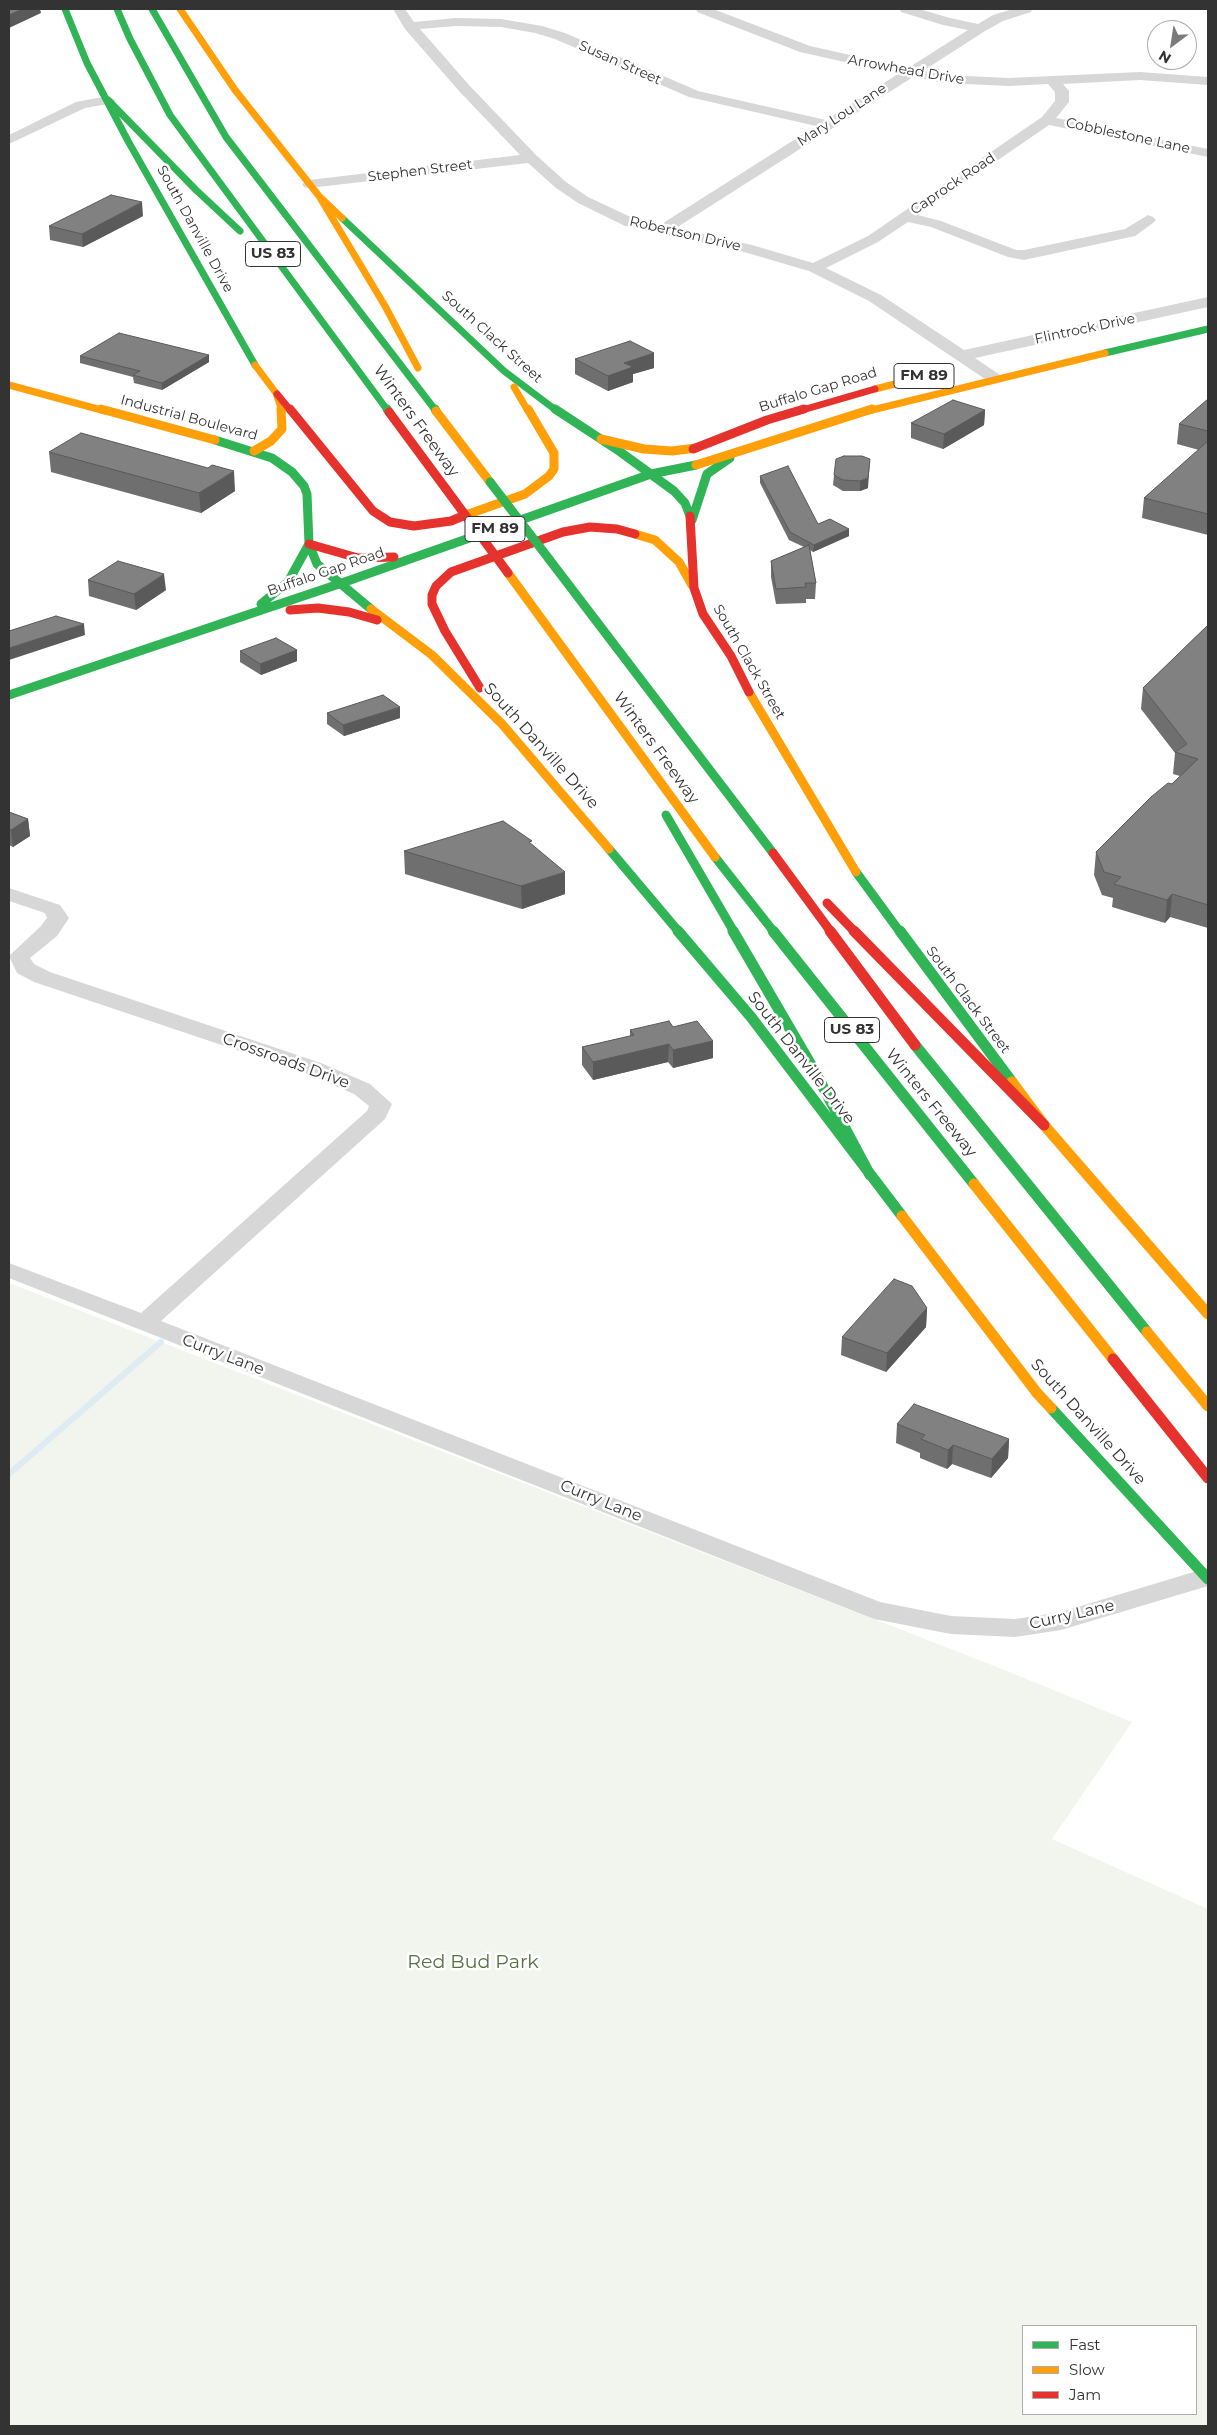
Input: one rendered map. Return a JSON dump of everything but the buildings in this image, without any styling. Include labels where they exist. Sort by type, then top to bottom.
[{"type":"main road","name":"South Danville Drive","points":[[65,9],[87,63],[128,141],[257,368],[276,393],[282,412],[282,429],[271,441],[254,450]]},
{"type":"main road","name":"Winters Freeway","points":[[117,9],[130,39],[170,115],[602,700],[732,880],[1208,1478]]},
{"type":"main road","name":"Winters Freeway","points":[[152,9],[226,137],[754,828],[936,1073],[1208,1406]]},
{"type":"main road","name":"South Clack Street","points":[[180,9],[235,90],[319,196],[504,371],[543,402],[651,474],[674,491],[685,503],[692,520],[690,534],[694,588],[703,614],[731,656],[748,690],[859,878],[1044,1125],[1208,1314]]},
{"type":"main road","points":[[108,100],[196,190],[289,277]]},
{"type":"main road","points":[[319,196],[386,306],[459,444]]},
{"type":"main road","name":"Buffalo Gap Road","points":[[651,474],[696,448],[767,420],[968,360],[1208,313]]},
{"type":"main road","name":"Buffalo Gap Road","points":[[9,695],[339,584],[651,474],[683,468],[736,453],[886,406],[994,378],[1208,329]]},
{"type":"main road","points":[[276,393],[374,512],[390,522],[425,526],[451,520],[525,494],[542,483],[554,469],[554,454],[547,440],[504,371]]},
{"type":"main road","name":"Industrial Boulevard","points":[[9,385],[254,450],[283,464],[304,486],[307,494],[309,544],[318,564],[339,584]]},
{"type":"main road","points":[[601,439],[644,449],[672,451],[696,448]]},
{"type":"main road","points":[[692,520],[707,474],[736,453]]},
{"type":"main road","points":[[502,724],[444,630],[432,604],[432,595],[436,586],[451,572],[563,532],[590,527],[617,529],[655,540],[679,562],[694,588]]},
{"type":"main road","points":[[252,613],[288,582],[309,544],[358,558],[428,553]]},
{"type":"main road","name":"South Danville Drive","points":[[339,584],[432,655],[502,724],[570,804],[593,828],[618,861],[751,1017],[1037,1393],[1207,1578]]},
{"type":"main road","points":[[252,613],[318,608],[362,614],[396,628]]},
{"type":"main road","points":[[602,700],[814,1070],[870,1175]]},
{"type":"main road","points":[[754,828],[1044,1125]]},
{"type":"street","name":"Robertson Drive","points":[[399,9],[410,26],[464,88],[531,158],[561,185],[583,200],[630,223],[750,249],[814,268],[875,298],[994,378]]},
{"type":"street","name":"Arrowhead Drive","points":[[702,9],[805,49],[834,58],[908,72],[977,82],[1052,81],[1140,76],[1208,81]]},
{"type":"street","points":[[906,9],[948,22],[980,28]]},
{"type":"street","name":"Mary Lou Lane","points":[[663,230],[908,72],[980,28],[998,18],[1026,9]]},
{"type":"street","name":"Susan Street","points":[[410,26],[456,22],[501,23],[537,29],[560,36],[694,94],[828,125]]},
{"type":"street","name":"Caprock Road","points":[[814,268],[854,250],[1047,120],[1062,102],[1062,91],[1052,81]]},
{"type":"street","points":[[9,140],[81,105],[108,100]]},
{"type":"street","name":"Cobblestone Lane","points":[[1047,120],[1208,153]]},
{"type":"street","name":"Stephen Street","points":[[309,184],[531,158]]},
{"type":"street","points":[[904,216],[936,224],[1013,254],[1024,255],[1130,233],[1148,220]]},
{"type":"street","name":"Flintrock Drive","points":[[968,360],[1208,302]]},
{"type":"street","name":"Crossroads Drive","points":[[9,894],[53,910],[58,918],[49,931],[20,957],[26,968],[51,980],[313,1068],[362,1089],[381,1104],[377,1114],[143,1324]]},
{"type":"street","name":"Curry Lane","points":[[9,1270],[874,1610],[951,1625],[1015,1628],[1061,1621],[1207,1578]]},
{"type":"green space","name":"Red Bud Park","points":[[9,1283],[992,1665],[1132,1722],[1052,1839],[1208,1909],[1208,2426],[9,2426]]},
{"type":"waterway","points":[[9,1474],[161,1342]]},
{"type":"traffic: fast","points":[[65,9],[87,63],[128,141],[255,365]]},
{"type":"traffic: fast","points":[[117,9],[130,39],[170,115],[389,412]]},
{"type":"traffic: fast","points":[[152,9],[226,137],[436,411]]},
{"type":"traffic: fast","points":[[108,100],[196,190],[240,231]]},
{"type":"traffic: fast","points":[[342,218],[504,371],[543,402],[619,451],[674,491],[685,503],[690,516]]},
{"type":"traffic: fast","points":[[1105,353],[1208,329]]},
{"type":"traffic: fast","points":[[215,440],[272,458],[292,472],[304,486],[307,494],[309,544],[317,564],[371,609]]},
{"type":"traffic: fast","points":[[692,520],[707,474],[730,458]]},
{"type":"traffic: fast","points":[[339,584],[651,474],[696,465]]},
{"type":"traffic: fast","points":[[490,482],[549,559]]},
{"type":"traffic: fast","points":[[261,604],[288,582],[309,544]]},
{"type":"traffic: fast","points":[[549,559],[773,853]]},
{"type":"traffic: fast","points":[[9,695],[339,584]]},
{"type":"traffic: fast","points":[[666,815],[814,1070],[870,1175]]},
{"type":"traffic: fast","points":[[609,849],[751,1017],[902,1216]]},
{"type":"traffic: fast","points":[[715,857],[974,1184]]},
{"type":"traffic: fast","points":[[856,872],[1012,1082]]},
{"type":"traffic: fast","points":[[915,1045],[1147,1332]]},
{"type":"traffic: fast","points":[[1051,1408],[1208,1579]]},
{"type":"traffic: slow","points":[[180,9],[235,90],[319,196],[342,218]]},
{"type":"traffic: slow","points":[[319,196],[385,306],[418,368]]},
{"type":"traffic: slow","points":[[696,465],[886,405],[1105,353]]},
{"type":"traffic: slow","points":[[254,451],[271,441],[282,429],[282,412],[276,393],[255,365]]},
{"type":"traffic: slow","points":[[875,389],[943,372]]},
{"type":"traffic: slow","points":[[9,385],[215,440]]},
{"type":"traffic: slow","points":[[463,516],[525,494],[549,476],[554,469],[554,453],[514,387]]},
{"type":"traffic: slow","points":[[436,411],[490,482]]},
{"type":"traffic: slow","points":[[601,439],[644,449],[672,451],[696,448]]},
{"type":"traffic: slow","points":[[635,534],[655,540],[679,562],[692,585]]},
{"type":"traffic: slow","points":[[508,573],[715,857]]},
{"type":"traffic: slow","points":[[371,609],[432,655],[502,724],[609,849]]},
{"type":"traffic: slow","points":[[749,692],[856,872]]},
{"type":"traffic: slow","points":[[1012,1082],[1044,1125],[1208,1314]]},
{"type":"traffic: slow","points":[[974,1184],[1113,1359]]},
{"type":"traffic: slow","points":[[902,1216],[1037,1393],[1051,1408]]},
{"type":"traffic: slow","points":[[1147,1332],[1208,1406]]},
{"type":"traffic: jam","points":[[693,449],[767,420],[875,389]]},
{"type":"traffic: jam","points":[[277,394],[373,511],[390,522],[414,526],[451,521],[463,516]]},
{"type":"traffic: jam","points":[[389,412],[446,489]]},
{"type":"traffic: jam","points":[[446,489],[508,573]]},
{"type":"traffic: jam","points":[[690,516],[694,588],[703,614],[731,656],[749,692]]},
{"type":"traffic: jam","points":[[480,688],[445,631],[432,604],[432,595],[436,586],[451,572],[563,532],[590,527],[617,529],[635,534]]},
{"type":"traffic: jam","points":[[309,544],[358,558],[394,557]]},
{"type":"traffic: jam","points":[[290,610],[318,608],[349,612],[377,620]]},
{"type":"traffic: jam","points":[[773,853],[915,1045]]},
{"type":"traffic: jam","points":[[827,903],[1044,1125]]},
{"type":"traffic: jam","points":[[1113,1359],[1208,1478]]}]
